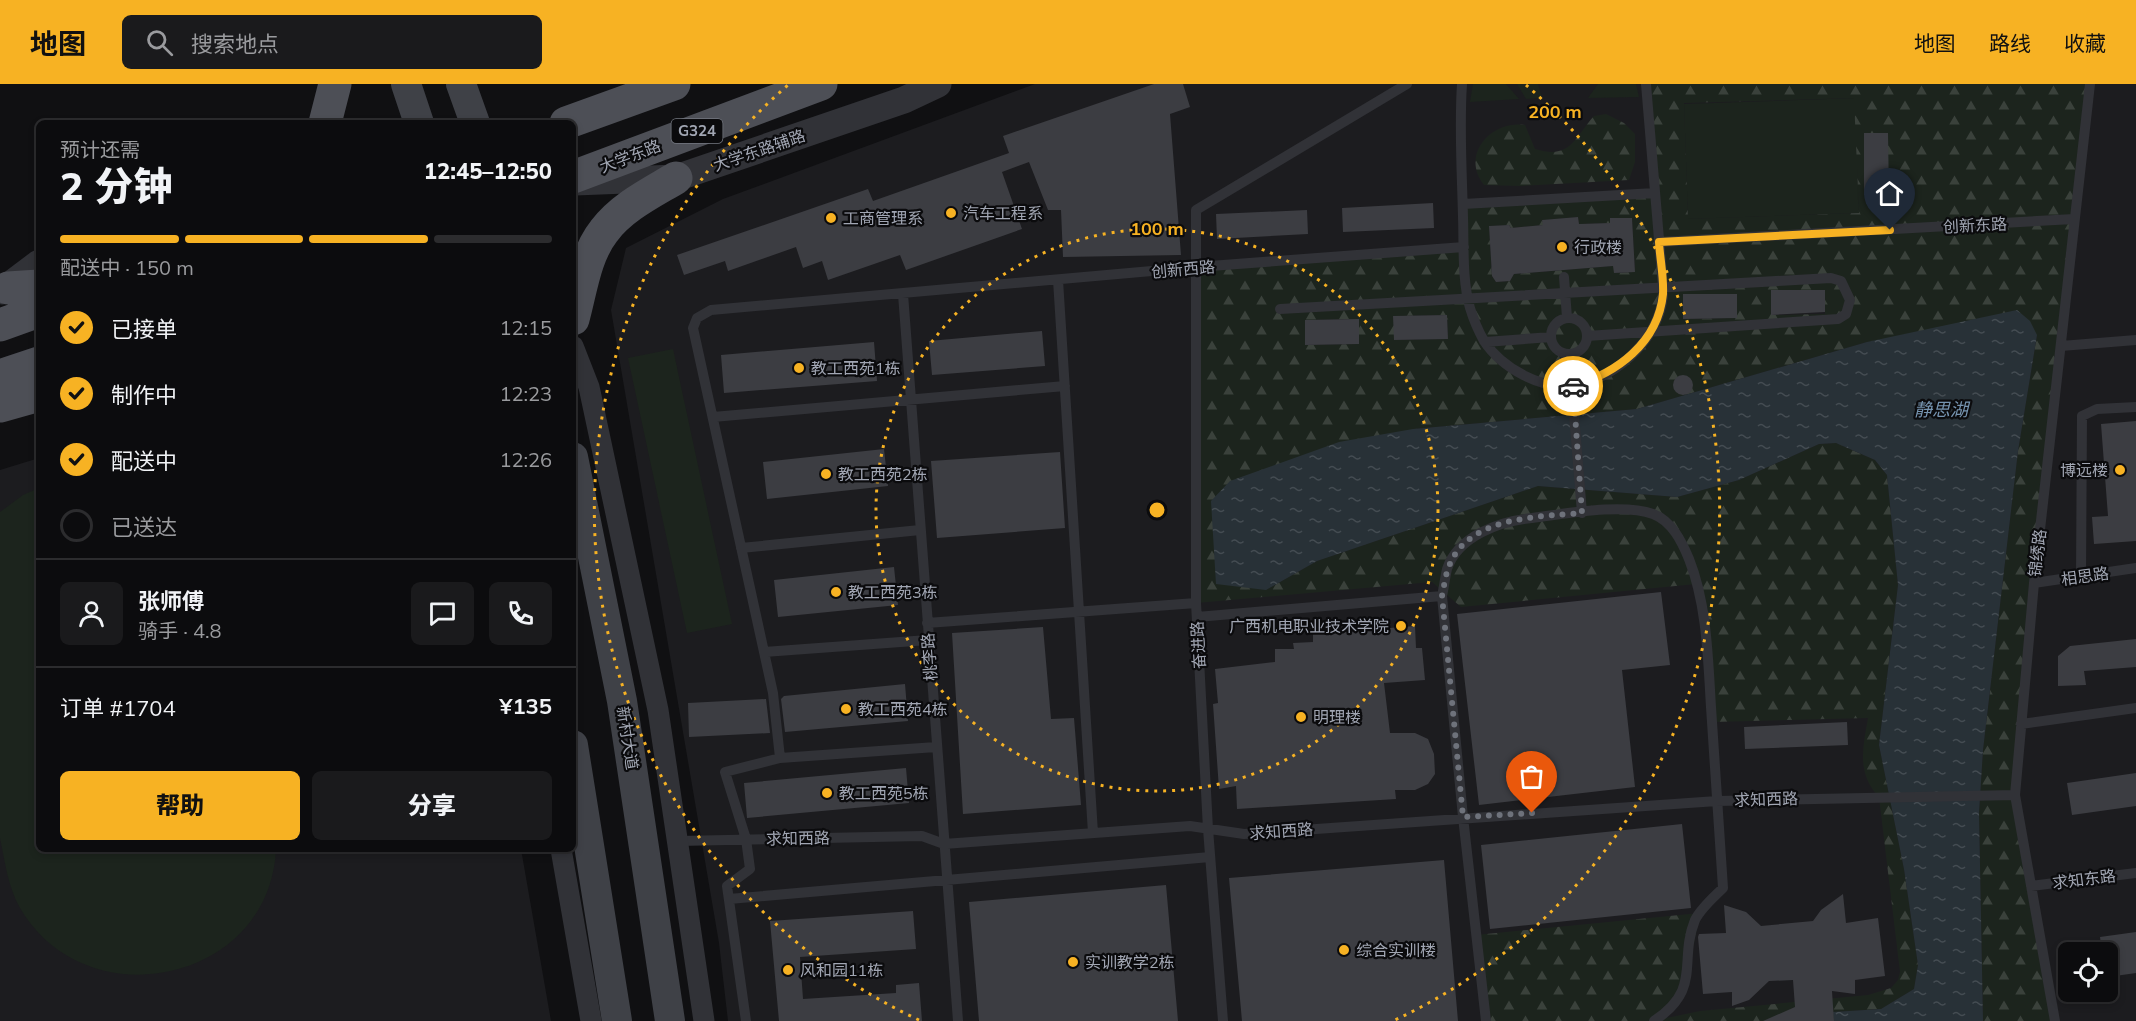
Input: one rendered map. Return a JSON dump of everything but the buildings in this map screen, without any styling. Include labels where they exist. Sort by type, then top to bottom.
[{"type":"main road","points":[[326,120],[335,84]]},
{"type":"main road","points":[[406,84],[418,120]]},
{"type":"main road","points":[[461,84],[474,120]]},
{"type":"main road","points":[[574,120],[674,84]]},
{"type":"main road","name":"大学东路","points":[[576,176],[821,84]]},
{"type":"main road","points":[[576,308],[589,259],[604,231],[633,204],[676,178]]},
{"type":"main road","points":[[0,325],[36,312]]},
{"type":"main road","points":[[0,376],[36,364]]},
{"type":"main road","points":[[0,406],[36,396]]},
{"type":"main road","name":"新村大道","points":[[576,473],[622,701],[670,1021]]},
{"type":"main road","points":[[576,764],[617,1021]]},
{"type":"street","name":"大学东路辅路","points":[[576,182],[676,178],[904,100],[938,84]]},
{"type":"street","points":[[16,288],[36,266]]},
{"type":"street","points":[[576,354],[589,387],[658,710],[704,1021]]},
{"type":"street","points":[[562,852],[591,1021]]},
{"type":"lane","name":"奋进路","points":[[1223,1021],[1208,829],[1196,603],[1196,210],[1407,84]]},
{"type":"lane","points":[[1462,84],[1464,248],[1469,300],[1485,342],[1506,366],[1522,375],[1541,381],[1573,386],[1602,375],[1620,364],[1652,331],[1663,287],[1646,84]]},
{"type":"lane","name":"锦绣路","points":[[2055,1021],[2015,795],[2034,583],[2091,84]]},
{"type":"lane","points":[[1463,204],[1655,193]]},
{"type":"lane","name":"创新东路","points":[[1659,242],[2074,219]]},
{"type":"lane","name":"创新西路","points":[[713,417],[693,327],[700,315],[711,310],[1197,267],[1464,248]]},
{"type":"lane","points":[[1564,277],[1567,318]]},
{"type":"lane","points":[[1280,309],[1831,278],[1841,281],[1850,300],[1846,314],[1838,319],[1587,336]]},
{"type":"lane","points":[[1058,280],[1093,834]]},
{"type":"lane","name":"桃李路","points":[[903,294],[958,1021]]},
{"type":"lane","points":[[1567,318],[1582,323],[1587,336],[1580,349],[1569,354],[1558,350],[1551,338],[1555,324],[1567,318]]},
{"type":"lane","points":[[1485,342],[1551,338]]},
{"type":"lane","points":[[2061,346],[2136,340]]},
{"type":"lane","points":[[1569,354],[1582,513]]},
{"type":"lane","points":[[780,758],[773,693],[713,417],[1065,386]]},
{"type":"lane","points":[[2081,576],[2082,416],[2097,409],[2136,407]]},
{"type":"lane","points":[[1486,1021],[1463,817],[1442,596],[1448,568],[1457,552],[1475,536],[1511,521],[1582,513],[1636,511],[1655,515],[1668,524],[1681,542],[1695,579],[1707,652],[1723,888],[1695,921],[1687,979],[1681,994],[1668,1011],[1654,1021]]},
{"type":"lane","points":[[741,548],[920,530]]},
{"type":"lane","name":"相思路","points":[[2034,583],[2136,568]]},
{"type":"lane","points":[[1197,617],[1442,596]]},
{"type":"lane","points":[[927,622],[1196,603]]},
{"type":"lane","points":[[764,652],[928,640]]},
{"type":"lane","points":[[2021,724],[2136,708]]},
{"type":"lane","points":[[746,1021],[727,885],[750,869],[746,839],[725,772],[780,758],[936,747]]},
{"type":"lane","name":"求知西路","points":[[678,841],[922,836],[944,844],[1190,826],[1244,834],[1717,801],[2015,795]]},
{"type":"lane","points":[[729,899],[1210,857]]},
{"type":"lane","name":"求知东路","points":[[2031,885],[2136,873]]},
{"type":"shaded area","name":"广西机电职业技术学院","points":[[1035,84],[2136,84],[2136,1021],[728,1021],[719,943],[611,310],[626,248],[723,199]]},
{"type":"shaded area","points":[[36,459],[36,852],[522,852],[551,1021],[0,1021],[0,470]]},
{"type":"green space","points":[[1473,84],[1506,84],[1519,99],[1470,102]]},
{"type":"green space","points":[[1517,84],[1538,84],[1542,98],[1526,99]]},
{"type":"green space","points":[[1598,84],[1636,84],[1639,97],[1588,98]]},
{"type":"green space","points":[[1646,84],[2090,84],[2015,795],[2054,1021],[1983,1021],[1979,813],[1983,750],[2018,451],[2037,335],[1867,342],[1637,409],[1413,429],[1266,590],[1317,561],[1538,486],[1677,497],[1739,480],[1819,444],[1836,443],[1875,460],[1887,475],[1898,585],[1879,745],[1904,869],[1918,965],[1914,989],[1881,1009],[1834,1012],[1834,1021],[1486,1021],[1476,935],[1700,913],[1687,979],[1657,1020],[1700,1011],[1868,995],[1891,988],[1898,980],[1900,972],[1879,797],[1867,779],[1864,769],[1863,749],[1868,718],[1712,722],[1696,584],[1461,607],[1432,582],[1196,603],[1197,267],[1464,247],[1463,204],[1655,193]],"holes":[[[1854,98],[1859,213],[1688,219],[1684,103]],[[1865,133],[1888,134],[1888,195],[1864,195]],[[1578,217],[1579,224],[1610,223],[1611,218],[1632,218],[1635,268],[1632,272],[1615,273],[1613,266],[1514,274],[1510,281],[1496,282],[1492,276],[1489,226],[1509,225],[1511,228],[1543,225],[1543,220]],[[1771,290],[1825,290],[1825,314],[1772,315]],[[1683,294],[1737,294],[1737,318],[1683,319]],[[1447,315],[1448,339],[1394,340],[1394,316]],[[1358,319],[1359,344],[1305,345],[1305,320]]]},
{"type":"green space","points":[[1855,98],[1859,213],[1688,219],[1684,104]]},
{"type":"green space","points":[[1606,114],[1624,123],[1635,134],[1635,162],[1629,180],[1520,186],[1484,185],[1477,174],[1477,152],[1491,134],[1501,128],[1525,125],[1535,149],[1557,152],[1570,145],[1594,116]]},
{"type":"green space","points":[[673,349],[732,624],[687,633],[628,358]]},
{"type":"green space","points":[[36,489],[36,852],[275,852],[266,895],[243,931],[210,956],[170,971],[128,974],[87,965],[50,943],[20,908],[10,883],[0,838],[0,512],[23,495]]},
{"type":"water","name":"静思湖","points":[[2017,310],[2030,321],[2037,335],[2018,451],[1983,750],[1979,813],[1983,1021],[1834,1021],[1833,1012],[1881,1009],[1914,989],[1918,965],[1904,869],[1879,745],[1898,585],[1887,475],[1875,460],[1836,443],[1819,444],[1739,480],[1677,497],[1538,486],[1317,561],[1266,590],[1216,584],[1211,501],[1230,481],[1339,442],[1413,429],[1637,409],[1867,342]]},
{"type":"way so far","points":[[1532,813],[1463,817],[1442,596],[1448,568],[1457,552],[1468,540],[1489,528],[1511,521],[1582,513],[1573,386]]},
{"type":"place","name":"汽车工程系","points":[[951,213]]},
{"type":"place","name":"工商管理系","points":[[831,218]]},
{"type":"place","name":"行政楼","points":[[1562,247]]},
{"type":"place","name":"教工西苑1栋","points":[[799,368]]},
{"type":"place","name":"博远楼","points":[[2120,470]]},
{"type":"place","name":"教工西苑2栋","points":[[826,474]]},
{"type":"place","name":"教工西苑3栋","points":[[836,592]]},
{"type":"place","name":"广西机电职业技术学院","points":[[1401,626]]},
{"type":"place","name":"教工西苑4栋","points":[[846,709]]},
{"type":"place","name":"明理楼","points":[[1301,717]]},
{"type":"place","name":"教工西苑5栋","points":[[827,793]]},
{"type":"place","name":"综合实训楼","points":[[1344,950]]},
{"type":"place","name":"实训教学2栋","points":[[1073,962]]},
{"type":"place","name":"风和园11栋","points":[[788,970]]},
{"type":"route","points":[[1573,386],[1602,375],[1620,364],[1645,341],[1652,331],[1663,292],[1659,242],[1890,230]]}]
